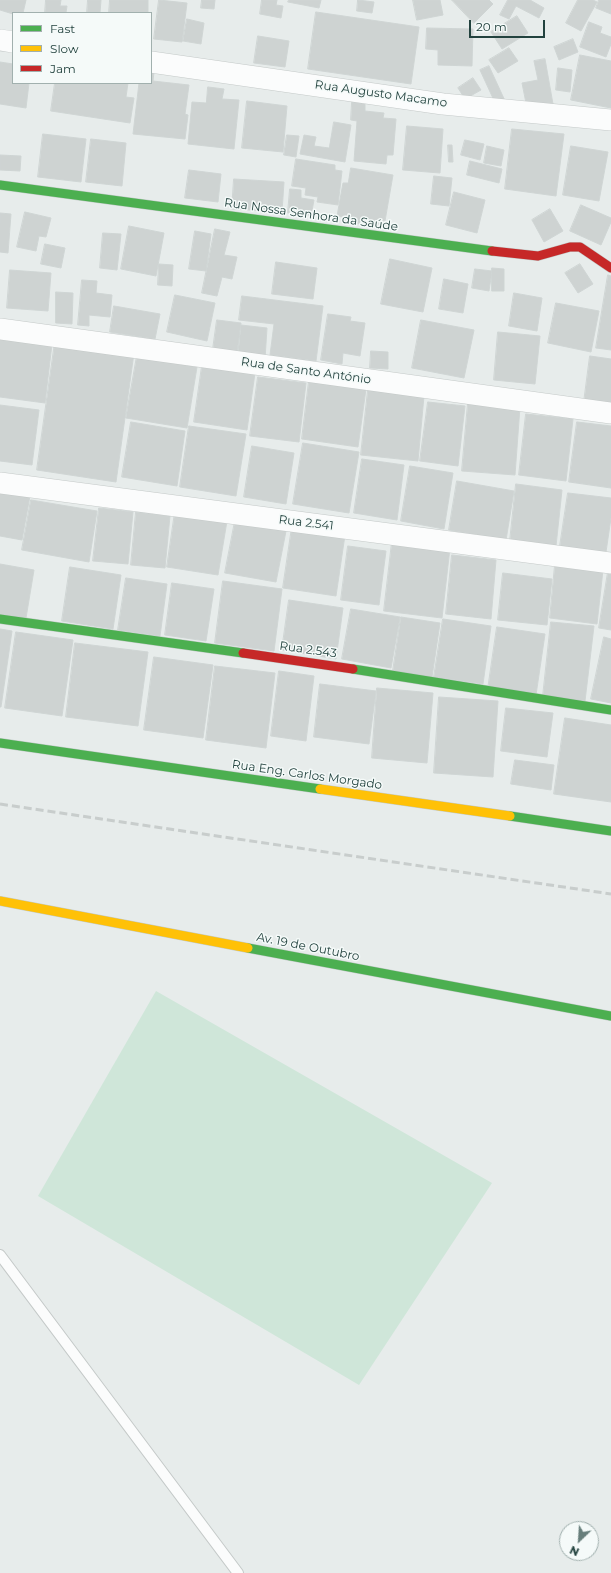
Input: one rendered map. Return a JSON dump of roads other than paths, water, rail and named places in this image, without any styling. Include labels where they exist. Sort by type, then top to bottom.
[{"type":"street","points":[[0,40],[12,42]]},
{"type":"street","name":"Rua Augusto Macamo","points":[[152,62],[443,104],[611,120]]},
{"type":"street","name":"Rua Nossa Senhora da Saúde","points":[[0,185],[504,253],[537,256],[551,254],[573,246],[582,248],[591,253],[611,268]]},
{"type":"street","name":"Rua de Santo António","points":[[0,329],[611,413]]},
{"type":"street","name":"Rua 2.541","points":[[0,483],[611,563]]},
{"type":"street","name":"Rua 2.543","points":[[0,619],[328,665],[611,710]]},
{"type":"street","name":"Rua Eng. Carlos Morgado","points":[[0,743],[611,831]]},
{"type":"street","name":"Av. 19 de Outubro","points":[[0,901],[611,1016]]},
{"type":"lane","points":[[0,1255],[238,1573]]},
{"type":"railway","points":[[0,804],[611,894]]}]
